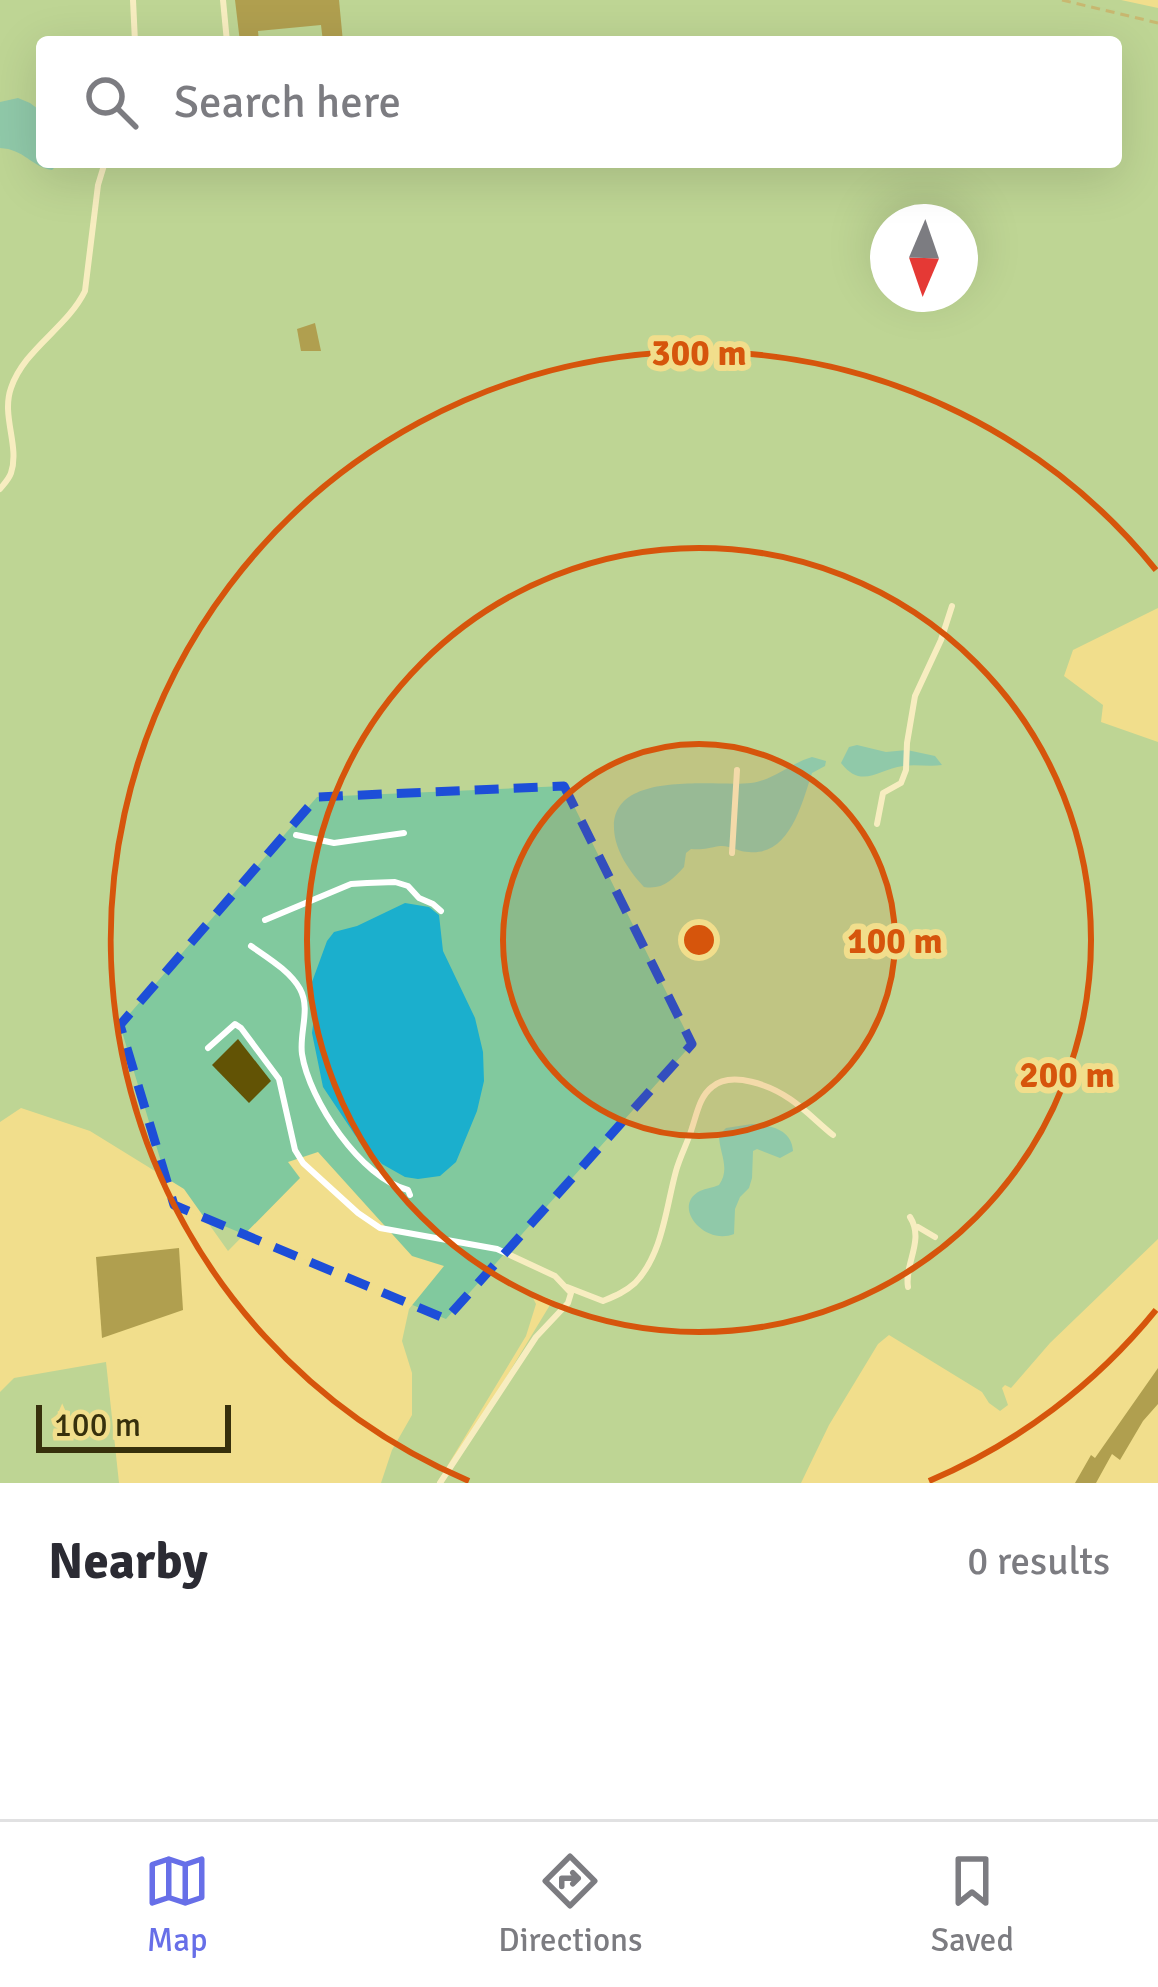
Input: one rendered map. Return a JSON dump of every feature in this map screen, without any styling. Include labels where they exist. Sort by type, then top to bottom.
[{"type":"lane","points":[[134,0],[135,36]]},
{"type":"lane","points":[[223,0],[226,36]]},
{"type":"lane","points":[[0,489],[10,473],[9,391],[20,369],[85,291],[103,168]]},
{"type":"lane","points":[[877,824],[879,800],[901,783],[906,770],[915,696],[952,606]]},
{"type":"lane","points":[[732,853],[737,770]]},
{"type":"lane","points":[[296,835],[334,843],[404,833]]},
{"type":"lane","points":[[265,920],[351,884],[395,882],[441,910]]},
{"type":"lane","points":[[251,946],[283,970],[303,996],[304,1063],[339,1132],[367,1166],[410,1195]]},
{"type":"lane","points":[[208,1048],[235,1024],[241,1028],[279,1079],[295,1150],[303,1163],[380,1228],[497,1249],[540,1268],[567,1287],[603,1300],[638,1281],[655,1249],[675,1174],[709,1088],[722,1081],[757,1084],[789,1098],[833,1135]]},
{"type":"lane","points":[[910,1217],[935,1237]]},
{"type":"lane","points":[[908,1287],[916,1226]]},
{"type":"lane","points":[[440,1483],[536,1337],[568,1303],[571,1293],[567,1287]]},
{"type":"path","points":[[1061,0],[1097,3],[1158,22]]},
{"type":"highlighted area","points":[[564,786],[692,1044],[446,1319],[174,1205],[120,1025],[317,797]]},
{"type":"green space","points":[[0,0],[1121,0],[1158,8],[1158,608],[1073,650],[1064,676],[1103,705],[1101,722],[1158,742],[1158,1239],[1050,1343],[1011,1388],[1002,1388],[1008,1405],[1000,1411],[982,1392],[889,1335],[878,1344],[829,1425],[801,1483],[442,1483],[553,1300],[530,1292],[536,1304],[526,1336],[437,1483],[381,1483],[392,1450],[412,1415],[412,1373],[402,1341],[409,1309],[444,1266],[412,1256],[318,1152],[288,1162],[300,1178],[228,1251],[184,1189],[90,1131],[21,1108],[0,1122]]},
{"type":"green space","points":[[106,1362],[119,1483],[0,1483],[0,1392],[14,1378]]},
{"type":"water","points":[[18,98],[36,108],[36,163],[0,148],[0,102]]},
{"type":"water","points":[[849,747],[935,756],[942,765],[903,766],[863,777],[841,763]]},
{"type":"water","points":[[812,757],[826,761],[825,766],[812,773],[792,825],[775,846],[749,852],[724,846],[691,849],[684,867],[657,887],[644,887],[624,861],[614,829],[618,810],[629,797],[668,785],[751,783]]},
{"type":"water","points":[[405,903],[429,907],[439,915],[443,951],[475,1018],[483,1052],[484,1081],[477,1111],[456,1162],[440,1176],[418,1179],[382,1164],[355,1135],[323,1087],[312,1033],[312,982],[327,941],[334,932]]},
{"type":"water","points":[[752,1124],[784,1133],[793,1151],[780,1158],[753,1151],[752,1178],[735,1209],[734,1234],[702,1230],[689,1206],[700,1191],[719,1185],[722,1179],[719,1135],[726,1128]]},
{"type":"building","points":[[235,0],[339,0],[342,36],[322,36],[321,25],[239,36]]},
{"type":"building","points":[[315,323],[321,351],[301,351],[297,329]]},
{"type":"building","points":[[238,1039],[271,1081],[249,1103],[212,1065]]},
{"type":"building","points":[[179,1248],[183,1310],[102,1338],[96,1257]]},
{"type":"building","points":[[1158,1368],[1158,1404],[1120,1460],[1112,1454],[1096,1483],[1075,1483],[1091,1455],[1095,1458]]}]
